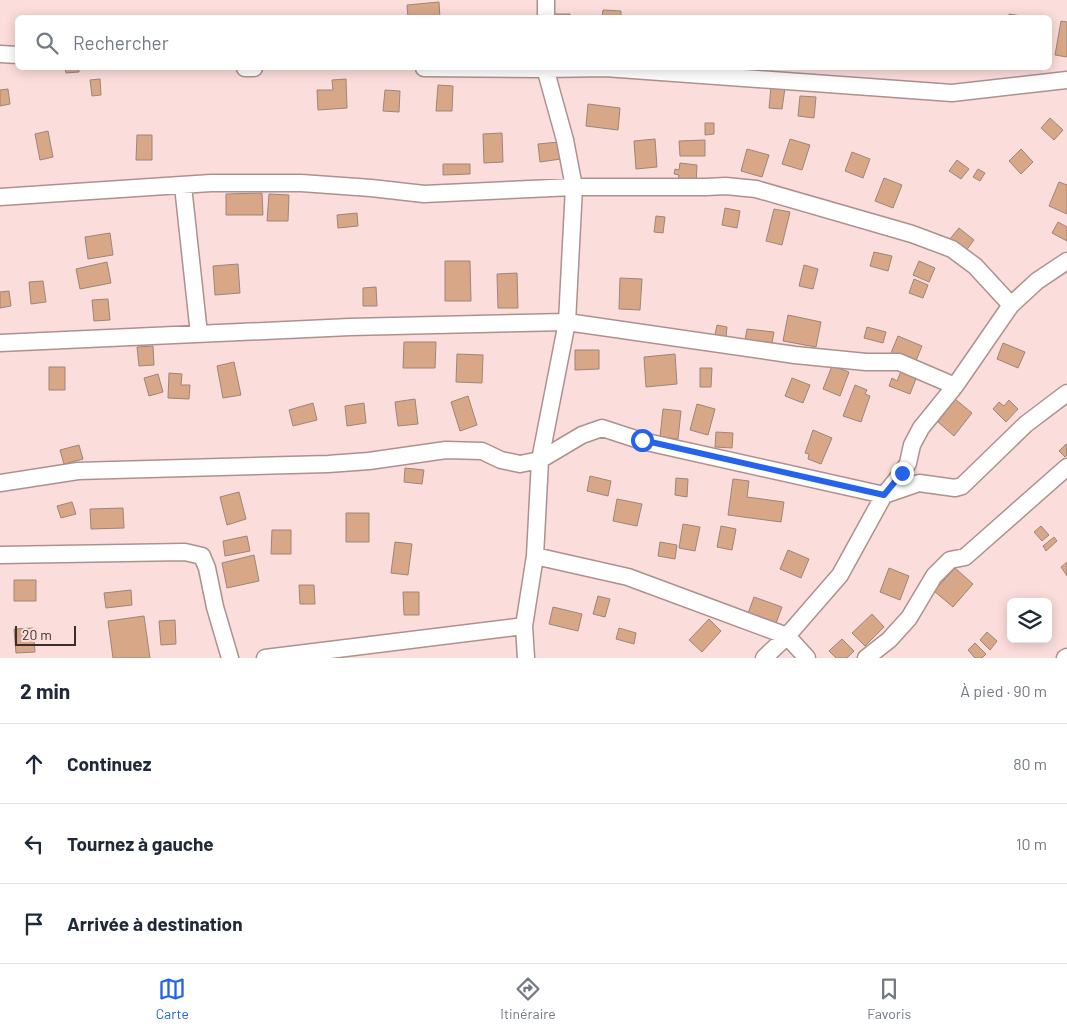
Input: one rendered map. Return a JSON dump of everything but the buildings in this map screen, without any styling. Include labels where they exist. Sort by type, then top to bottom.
[{"type":"street","points":[[546,0],[546,15]]},
{"type":"street","points":[[0,54],[15,55]]},
{"type":"street","points":[[526,658],[524,626],[535,556],[540,460],[567,322],[574,187],[565,140],[546,70]]},
{"type":"street","points":[[634,70],[952,92],[1067,80]]},
{"type":"street","points":[[0,196],[212,184],[300,183],[424,194],[574,187],[726,186],[756,189],[912,234],[952,249],[975,266],[1011,305]]},
{"type":"street","points":[[183,186],[199,334]]},
{"type":"street","points":[[764,658],[787,636],[840,575],[884,495],[908,463],[912,445],[921,428],[955,386],[1011,305],[1038,282],[1067,262]]},
{"type":"street","points":[[0,343],[350,327],[567,322],[795,355],[866,362],[899,362],[955,386]]},
{"type":"street","points":[[0,483],[78,471],[328,464],[369,461],[446,450],[482,451],[501,460],[520,464],[540,460],[582,435],[602,428],[642,440],[884,495],[919,483],[955,488],[962,486],[1026,424],[1067,393]]},
{"type":"street","points":[[866,658],[889,640],[910,618],[934,576],[950,560],[964,557],[1067,466]]},
{"type":"street","points":[[0,555],[184,552],[202,556],[207,568],[215,607],[230,658]]},
{"type":"street","points":[[535,556],[628,578],[787,636],[807,658]]},
{"type":"street","points":[[265,658],[524,626]]},
{"type":"route","points":[[642,440],[884,495],[902,473]]}]
